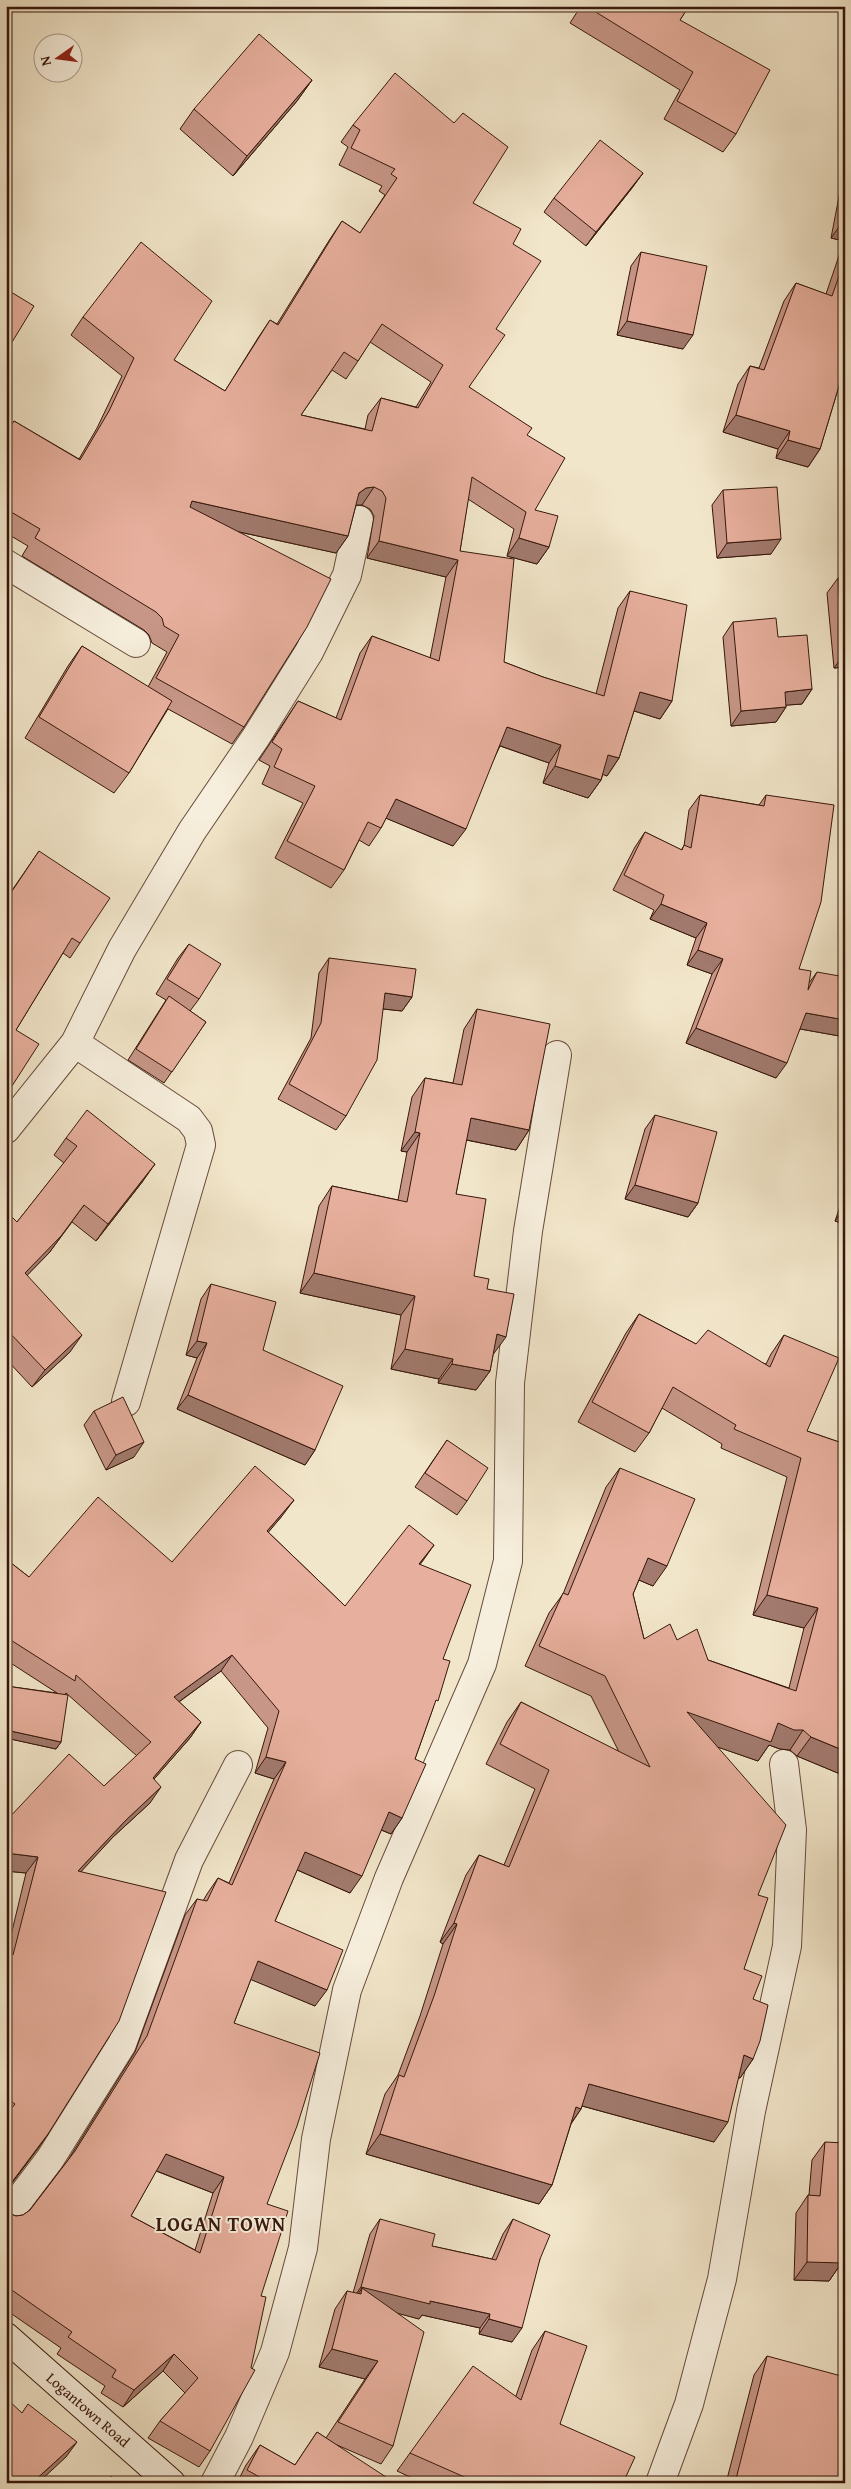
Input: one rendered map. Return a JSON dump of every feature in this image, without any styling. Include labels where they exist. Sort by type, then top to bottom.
[{"type":"street","points":[[6,1129],[75,1043],[122,949],[192,831],[256,737],[309,652],[348,575],[359,520]]},
{"type":"street","points":[[6,564],[136,643]]},
{"type":"street","points":[[75,1043],[189,1119],[198,1131],[201,1145],[126,1402]]},
{"type":"street","points":[[215,2483],[239,2437],[275,2352],[303,2248],[316,2139],[347,1990],[389,1878],[482,1664],[508,1561],[510,1382],[528,1231],[557,1055]]},
{"type":"street","points":[[660,2483],[689,2404],[722,2279],[751,2110],[787,1946],[792,1830],[784,1764]]},
{"type":"street","points":[[6,2217],[50,2158],[122,2044],[189,1860],[238,1765]]},
{"type":"street","name":"Logantown Road","points":[[6,2338],[170,2483]]},
{"type":"building","points":[[586,6],[689,6],[680,20],[770,70],[736,134],[677,101],[693,72]]},
{"type":"building","points":[[259,34],[312,80],[247,156],[194,109]]},
{"type":"building","points":[[395,73],[454,123],[463,113],[508,147],[473,203],[521,229],[513,244],[541,261],[496,329],[505,335],[469,387],[532,428],[527,435],[565,458],[535,510],[558,516],[549,547],[519,538],[526,512],[472,477],[460,551],[514,559],[504,662],[543,677],[604,696],[630,591],[687,605],[672,701],[640,692],[619,758],[608,755],[601,780],[555,766],[561,745],[507,727],[466,829],[396,799],[381,828],[368,822],[344,870],[287,841],[315,786],[274,767],[282,749],[272,742],[298,701],[341,720],[372,636],[439,661],[458,560],[379,541],[386,498],[382,491],[374,487],[366,488],[359,493],[348,536],[192,501],[190,507],[331,579],[307,627],[244,727],[156,678],[179,635],[164,626],[162,618],[156,612],[35,538],[40,529],[6,509],[6,434],[14,421],[80,460],[109,411],[134,358],[83,317],[141,242],[212,301],[174,360],[225,391],[270,320],[278,325],[342,221],[360,233],[397,178],[391,174],[395,169],[351,148],[360,130],[353,125]],"holes":[[[382,324],[443,365],[418,408],[381,398],[372,431],[301,415],[344,352],[358,361]]]},
{"type":"building","points":[[600,140],[643,173],[596,232],[554,198]]},
{"type":"building","points":[[641,252],[707,266],[693,335],[627,321]]},
{"type":"building","points":[[845,259],[845,366],[820,449],[788,440],[790,431],[736,415],[750,366],[764,370],[796,283],[832,296]]},
{"type":"building","points":[[6,289],[34,306],[6,352]]},
{"type":"building","points":[[777,487],[781,539],[727,543],[723,490]]},
{"type":"building","points":[[838,578],[845,578],[844,653]]},
{"type":"building","points":[[776,618],[778,637],[807,635],[812,689],[785,692],[786,707],[741,711],[733,622]]},
{"type":"building","points":[[82,646],[172,701],[129,773],[39,717]]},
{"type":"building","points":[[700,795],[764,806],[766,795],[834,805],[821,902],[799,969],[811,971],[808,990],[817,972],[845,977],[845,1020],[806,1013],[787,1063],[696,1028],[723,959],[698,950],[707,923],[661,904],[664,895],[624,875],[645,832],[682,850],[684,845],[691,848]]},
{"type":"building","points":[[39,851],[110,898],[80,943],[72,938],[16,1030],[39,1044],[12,1086],[6,1082],[6,994],[9,989],[6,987],[6,900]]},
{"type":"building","points":[[189,944],[221,964],[199,999],[167,979]]},
{"type":"building","points":[[329,958],[416,969],[412,997],[385,993],[377,1060],[346,1116],[289,1084],[321,1023]]},
{"type":"building","points":[[169,996],[206,1022],[172,1072],[136,1049]]},
{"type":"building","points":[[477,1009],[550,1024],[529,1130],[471,1118],[456,1194],[486,1199],[474,1276],[489,1279],[487,1289],[514,1294],[506,1337],[497,1334],[490,1371],[452,1364],[453,1359],[405,1349],[415,1296],[314,1273],[332,1186],[407,1202],[420,1133],[415,1132],[425,1078],[462,1085]]},
{"type":"building","points":[[87,1110],[155,1164],[108,1224],[84,1205],[61,1236],[25,1273],[82,1335],[45,1370],[6,1329],[6,1221],[11,1216],[17,1222],[77,1146],[66,1138]]},
{"type":"building","points":[[655,1115],[717,1132],[698,1203],[635,1185]]},
{"type":"building","points":[[211,1284],[276,1302],[263,1350],[343,1386],[315,1450],[188,1395],[207,1343],[197,1341]]},
{"type":"building","points":[[639,1314],[696,1344],[708,1330],[770,1367],[784,1335],[839,1358],[807,1431],[845,1444],[845,1751],[811,1737],[803,1730],[794,1730],[778,1723],[771,1742],[687,1712],[786,1825],[758,1895],[768,1898],[744,1969],[762,1976],[753,1999],[768,2005],[760,2041],[753,2059],[744,2055],[728,2122],[589,2084],[581,2109],[576,2107],[552,2185],[380,2134],[399,2075],[404,2077],[434,1996],[457,1924],[454,1923],[479,1855],[509,1867],[549,1770],[500,1744],[521,1702],[650,1767],[605,1676],[539,1646],[563,1593],[568,1595],[620,1468],[695,1499],[667,1566],[648,1558],[633,1594],[644,1639],[670,1624],[677,1640],[697,1629],[708,1660],[796,1691],[818,1608],[767,1595],[801,1458],[734,1429],[736,1425],[673,1387],[649,1433],[592,1402]]},
{"type":"building","points":[[123,1397],[144,1442],[116,1455],[94,1411]]},
{"type":"building","points":[[447,1440],[488,1468],[467,1501],[425,1473]]},
{"type":"building","points":[[255,1466],[294,1500],[267,1531],[345,1606],[409,1525],[434,1545],[419,1564],[471,1585],[443,1659],[450,1661],[438,1701],[436,1700],[415,1759],[426,1764],[402,1818],[389,1812],[362,1876],[305,1852],[275,1921],[343,1950],[327,1990],[258,1961],[234,2023],[320,2053],[297,2126],[267,2204],[288,2211],[261,2296],[266,2297],[251,2368],[255,2370],[210,2451],[160,2421],[198,2378],[174,2354],[134,2390],[112,2377],[116,2370],[68,2337],[72,2332],[6,2286],[6,2211],[16,2216],[23,2215],[30,2210],[75,2151],[147,2036],[197,1899],[207,1901],[218,1878],[232,1885],[286,1762],[266,1757],[279,1711],[232,1655],[174,1697],[201,1722],[153,1778],[161,1787],[125,1821],[78,1871],[166,1892],[119,2021],[48,2134],[6,2190],[6,2115],[15,2104],[6,2098],[6,1951],[13,1955],[38,1857],[6,1853],[6,1821],[69,1754],[104,1786],[151,1742],[76,1675],[75,1681],[6,1637],[6,1559],[29,1577],[98,1497],[172,1562]],"holes":[[[166,2154],[224,2177],[200,2253],[131,2216]]]},
{"type":"building","points":[[6,1686],[68,1695],[61,1742],[6,1730]]},
{"type":"building","points":[[825,2142],[845,2143],[845,2250],[842,2250],[842,2263],[807,2262],[808,2195],[820,2196]]},
{"type":"building","points":[[380,2219],[435,2234],[432,2246],[496,2260],[513,2219],[550,2235],[540,2259],[522,2328],[489,2319],[490,2314],[430,2301],[430,2304],[361,2287]]},
{"type":"building","points":[[362,2288],[424,2332],[393,2446],[338,2422],[378,2361],[332,2349],[347,2291],[361,2294]]},
{"type":"building","points":[[545,2331],[587,2346],[560,2424],[635,2457],[623,2483],[478,2483],[410,2453],[473,2366],[521,2400]]},
{"type":"building","points":[[767,2356],[845,2377],[845,2483],[735,2483]]},
{"type":"building","points":[[6,2398],[22,2413],[28,2404],[77,2442],[32,2483],[6,2483]]},
{"type":"building","points":[[317,2432],[386,2477],[384,2483],[270,2483],[247,2470],[260,2445],[295,2465]]},
{"type":"building","points":[[111,2476],[118,2483],[105,2483]]},
{"type":"district","name":"LOGAN TOWN","points":[[221,2224]]}]
